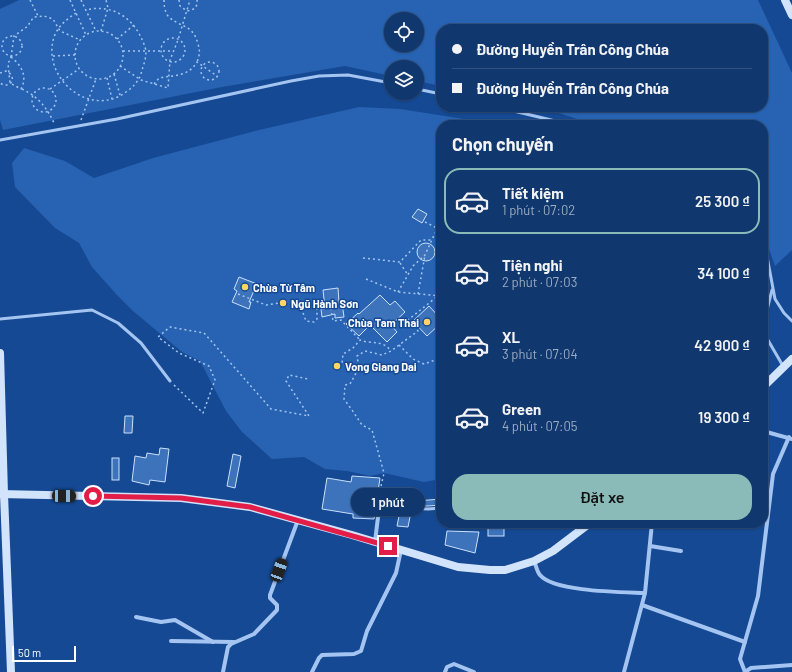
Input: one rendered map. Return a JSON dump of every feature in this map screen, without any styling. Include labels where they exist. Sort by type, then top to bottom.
[{"type":"street","points":[[785,0],[792,15]]},
{"type":"street","points":[[0,353],[2,494],[11,672]]},
{"type":"street","points":[[768,382],[792,359]]},
{"type":"street","points":[[768,432],[790,438],[773,474],[768,515]]},
{"type":"street","points":[[375,542],[381,492]]},
{"type":"street","points":[[2,494],[181,498],[250,507],[458,567],[476,570],[505,570],[534,561],[553,551],[583,528]]},
{"type":"street","points":[[223,672],[228,649],[231,644],[254,634],[277,610],[277,605],[270,598],[270,595],[298,520]]},
{"type":"street","points":[[624,672],[645,593],[652,528]]},
{"type":"street","points":[[766,528],[758,596],[740,659],[745,672],[751,668],[792,665]]},
{"type":"street","points":[[650,546],[681,551]]},
{"type":"street","points":[[312,672],[322,655],[354,654],[361,652],[367,631],[396,573],[401,550]]},
{"type":"street","points":[[534,561],[540,575],[552,583],[591,590],[645,593]]},
{"type":"street","points":[[642,605],[745,642]]},
{"type":"street","points":[[136,617],[161,622],[175,620],[213,642]]},
{"type":"street","points":[[171,641],[236,642]]},
{"type":"street","points":[[445,672],[448,666],[454,664],[474,672]]},
{"type":"lane","points":[[0,140],[118,119],[319,76],[348,75],[384,82]]},
{"type":"lane","points":[[424,90],[436,93]]},
{"type":"lane","points":[[518,112],[551,120]]},
{"type":"lane","points":[[768,265],[772,289],[779,306],[792,321]]},
{"type":"lane","points":[[768,305],[772,289]]},
{"type":"lane","points":[[0,319],[92,310],[118,323],[141,343],[170,381]]},
{"type":"lane","points":[[768,340],[784,367]]},
{"type":"lane","points":[[379,507],[436,508]]},
{"type":"path","points":[[30,0],[38,16]]},
{"type":"path","points":[[70,0],[86,35]]},
{"type":"path","points":[[82,0],[96,31]]},
{"type":"path","points":[[101,31],[107,9],[106,0]]},
{"type":"path","points":[[154,84],[159,78],[174,77],[185,74],[194,67],[200,52],[196,35],[168,17],[164,7],[164,0]]},
{"type":"path","points":[[179,0],[180,6],[187,11],[193,10],[196,7],[198,0]]},
{"type":"path","points":[[120,66],[139,79],[168,88],[170,62],[190,0]]},
{"type":"path","points":[[76,13],[66,20],[55,36],[52,49],[53,61],[63,81],[71,90],[88,99],[99,101],[112,99],[134,86],[139,79],[145,61],[146,51],[139,31],[134,25],[116,11],[96,7],[86,10]]},
{"type":"path","points":[[21,89],[24,84],[23,70],[19,63],[5,54],[2,48],[4,41],[8,37],[14,36],[24,30],[34,17],[38,16],[53,19],[60,31],[80,40]]},
{"type":"path","points":[[117,39],[134,25]]},
{"type":"path","points":[[96,31],[113,35],[121,45],[123,51],[123,59],[120,66],[114,74],[107,78],[96,79],[89,77],[79,69],[76,62],[76,47],[80,40],[86,35],[96,31]]},
{"type":"path","points":[[10,83],[12,77],[8,72],[8,64],[11,57],[14,36]]},
{"type":"path","points":[[11,57],[18,55],[22,49],[22,42],[14,36]]},
{"type":"path","points":[[0,39],[4,41]]},
{"type":"path","points":[[170,39],[178,40],[183,46],[184,53],[177,61],[170,62],[163,58],[161,51],[163,43],[170,39]]},
{"type":"path","points":[[123,51],[173,51]]},
{"type":"path","points":[[53,56],[75,55]]},
{"type":"path","points":[[210,61],[216,63],[219,68],[217,76],[212,79],[206,79],[201,71],[203,65],[210,61]]},
{"type":"path","points":[[197,62],[217,76]]},
{"type":"path","points":[[50,90],[79,69]]},
{"type":"path","points":[[0,73],[3,71],[8,72]]},
{"type":"path","points":[[114,74],[120,95]]},
{"type":"path","points":[[107,78],[112,99]]},
{"type":"path","points":[[79,126],[96,79]]},
{"type":"path","points":[[0,83],[6,85],[10,83],[33,95],[49,112],[58,130]]},
{"type":"path","points":[[42,88],[50,90],[53,92],[56,99],[55,106],[49,112],[37,110],[32,103],[33,95],[42,88]]},
{"type":"path","points":[[425,222],[436,226]]},
{"type":"path","points":[[418,294],[426,255],[435,233]]},
{"type":"path","points":[[400,262],[421,240],[432,240]]},
{"type":"path","points":[[398,292],[413,266],[426,255]]},
{"type":"path","points":[[363,258],[400,262]]},
{"type":"path","points":[[400,262],[408,275]]},
{"type":"path","points":[[366,279],[398,292],[436,295]]},
{"type":"path","points":[[238,294],[266,305],[299,302],[306,321],[314,322],[318,319],[317,303],[330,303],[333,320],[341,320],[360,340],[371,344],[378,342],[386,345],[391,351]]},
{"type":"path","points":[[418,331],[408,320],[436,298]]},
{"type":"path","points":[[170,381],[203,413],[215,380],[209,366],[178,353],[158,336],[170,328],[204,333],[271,409],[309,416],[286,381],[289,375],[308,379]]},
{"type":"path","points":[[381,492],[384,472],[372,430],[362,425],[344,399],[345,385],[350,384],[359,368],[357,356],[365,351],[382,355],[399,346],[420,329]]},
{"type":"path","points":[[339,366],[342,364],[343,354],[353,348],[360,340]]},
{"type":"path","points":[[399,346],[413,359],[424,364],[436,360]]},
{"type":"shaded area","points":[[19,0],[758,0],[792,73],[792,250],[775,266],[768,246],[768,120],[580,120],[556,112],[768,112],[768,24],[436,24],[436,85],[424,82],[424,60],[384,60],[384,74],[345,66],[222,87],[3,130],[0,120],[0,9]]},
{"type":"shaded area","name":"Ngũ Hành Sơn","points":[[359,107],[400,109],[470,120],[436,120],[436,480],[424,482],[384,473],[370,476],[347,471],[325,469],[304,457],[272,459],[242,432],[226,411],[200,361],[182,352],[133,311],[92,267],[79,243],[55,228],[15,187],[12,163],[24,148],[65,161],[94,178],[153,158],[259,130]]},
{"type":"building","points":[[418,209],[427,214],[422,223],[412,217]]},
{"type":"building","points":[[426,243],[432,246],[435,252],[432,258],[426,261],[420,258],[417,252],[420,246]]},
{"type":"building","points":[[239,277],[257,284],[249,302],[251,302],[249,309],[232,302],[237,291],[234,289]]},
{"type":"building","points":[[338,288],[339,303],[342,303],[344,317],[335,318],[335,314],[322,317],[321,309],[325,309],[323,290]]},
{"type":"building","points":[[380,295],[390,305],[395,301],[405,312],[391,325],[397,332],[387,342],[370,325],[359,336],[346,324]]},
{"type":"building","name":"Chùa Tam Thai","points":[[429,306],[436,314],[436,328],[427,336],[413,321]]},
{"type":"building","points":[[125,416],[133,416],[132,433],[124,433]]},
{"type":"building","points":[[160,448],[169,449],[165,482],[150,480],[149,485],[132,481],[135,456],[146,458],[147,453],[159,455]]},
{"type":"building","points":[[233,454],[241,456],[235,488],[227,486]]},
{"type":"building","points":[[112,458],[119,458],[119,480],[112,480]]},
{"type":"building","points":[[352,476],[380,478],[374,519],[353,518],[353,514],[322,509],[327,478],[351,482]]},
{"type":"building","points":[[394,495],[416,497],[416,501],[436,499],[436,505],[393,505]]},
{"type":"building","points":[[400,511],[416,512],[411,512],[408,527],[397,526]]},
{"type":"building","points":[[488,528],[504,528],[504,536],[488,536]]},
{"type":"building","points":[[447,531],[479,532],[475,553],[445,545]]},
{"type":"place","name":"Chùa Từ Tâm","points":[[245,287]]},
{"type":"place","name":"Ngũ Hành Sơn","points":[[283,303]]},
{"type":"place","name":"Chùa Tam Thai","points":[[427,322]]},
{"type":"place","name":"Vong Giang Dai","points":[[337,366]]},
{"type":"route","points":[[93,496],[181,498],[250,507],[388,546]]}]
